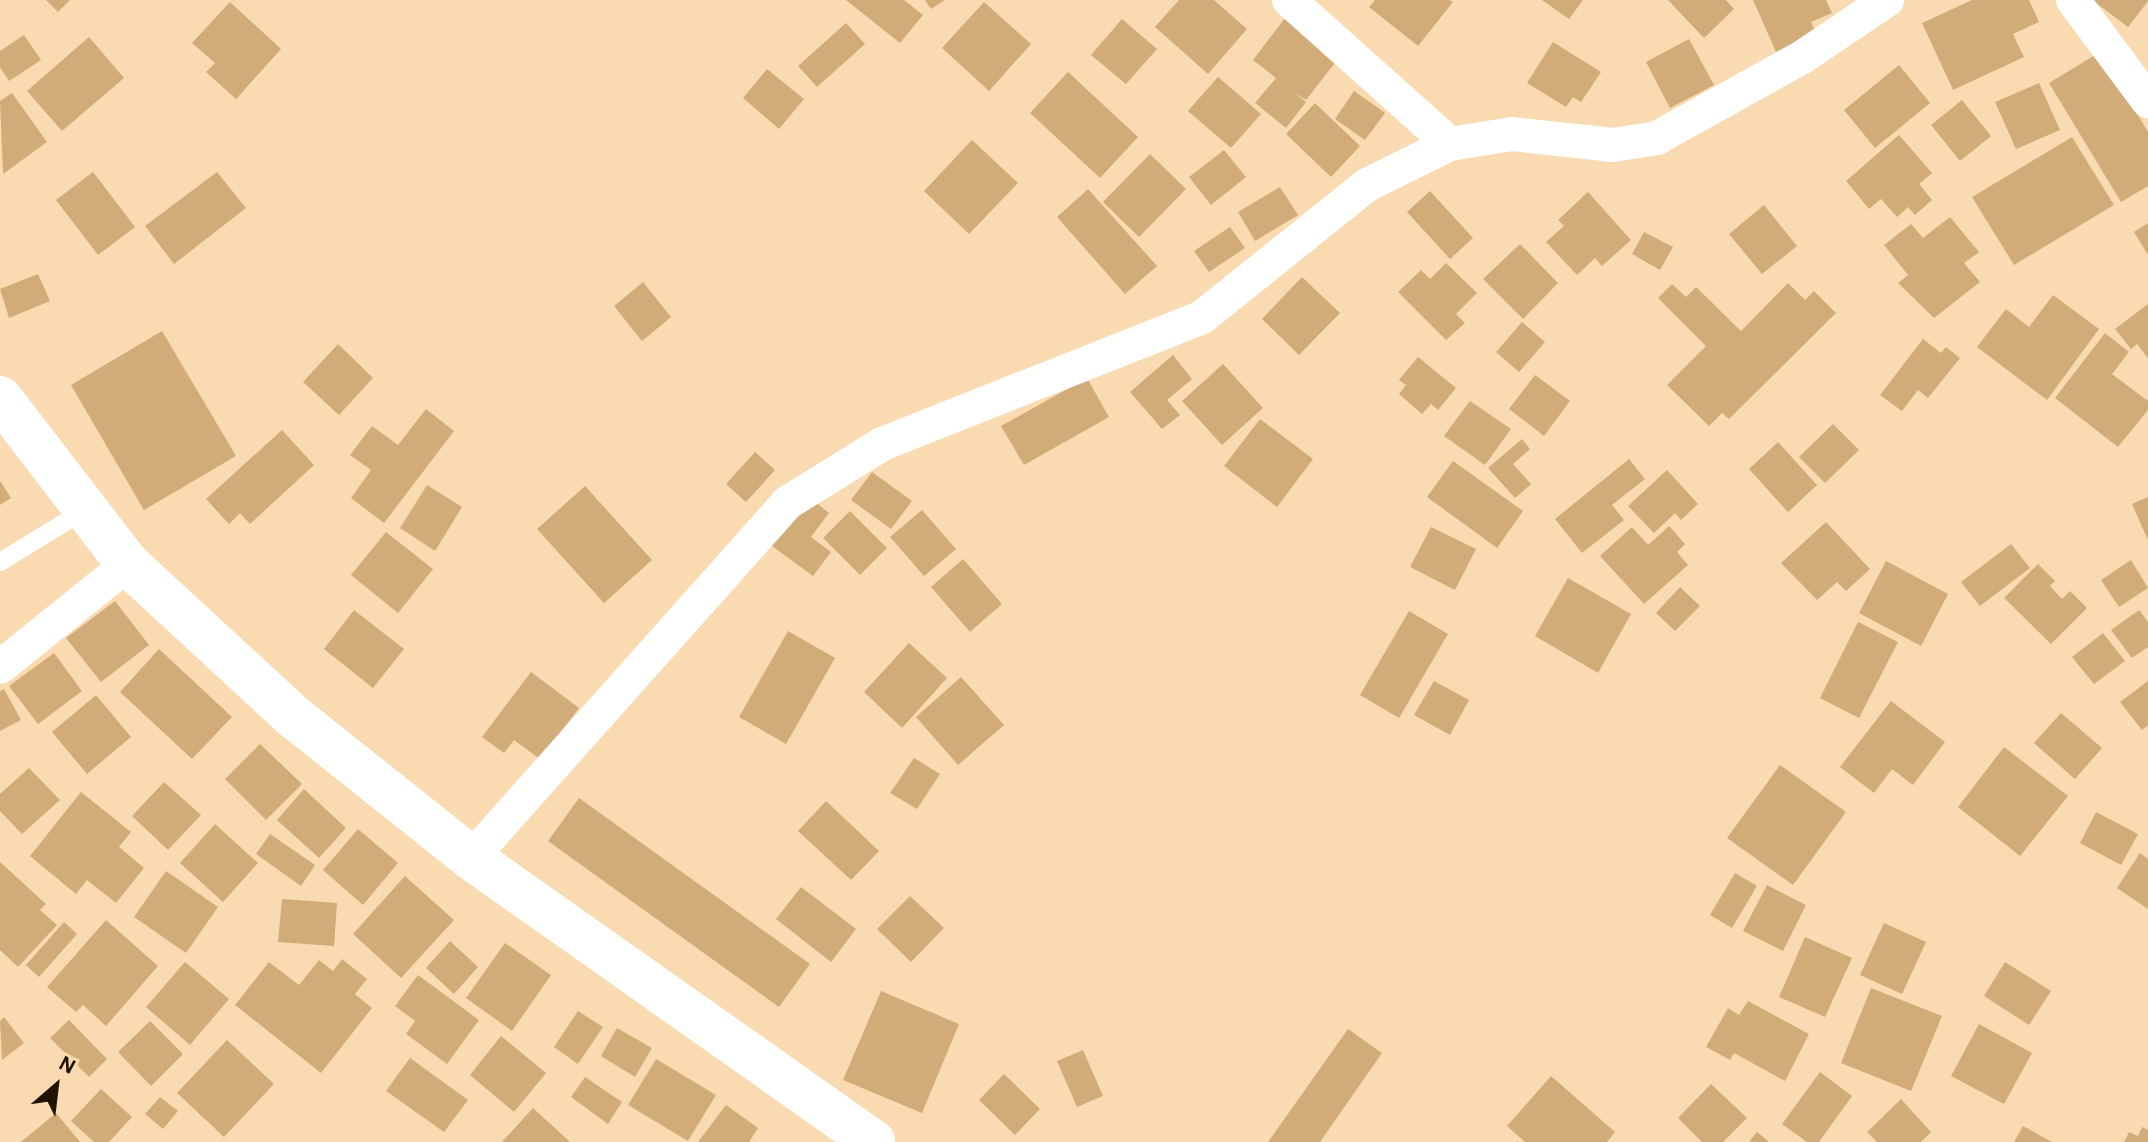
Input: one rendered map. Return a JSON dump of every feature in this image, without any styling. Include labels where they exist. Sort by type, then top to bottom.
[{"type":"main road","points":[[0,398],[128,564],[294,717],[471,858],[873,1142]]},
{"type":"street","points":[[1289,0],[1450,144]]},
{"type":"street","points":[[471,858],[787,503],[882,444],[1201,318],[1367,185],[1450,144],[1512,134],[1613,145],[1657,138],[1801,58],[1887,0]]},
{"type":"street","points":[[2073,0],[2148,101]]},
{"type":"street","points":[[0,667],[128,564]]},
{"type":"lane","points":[[0,562],[85,510]]},
{"type":"building","points":[[46,0],[70,0],[58,12]]},
{"type":"building","points":[[846,0],[904,0],[923,15],[900,43]]},
{"type":"building","points":[[925,0],[945,0],[931,9]]},
{"type":"building","points":[[1179,0],[1214,0],[1247,29],[1208,74],[1155,27]]},
{"type":"building","points":[[1375,0],[1453,2],[1418,46],[1369,7]]},
{"type":"building","points":[[1542,0],[1583,0],[1569,19]]},
{"type":"building","points":[[1668,0],[1726,0],[1734,9],[1704,38]]},
{"type":"building","points":[[1753,0],[1826,0],[1832,13],[1811,22],[1818,37],[1777,54]]},
{"type":"building","points":[[1972,0],[2029,0],[2039,22],[2013,34],[2024,57],[1953,90],[1922,23]]},
{"type":"building","points":[[2092,0],[2148,0],[2148,1],[2128,27]]},
{"type":"building","points":[[230,2],[281,49],[236,99],[206,72],[215,63],[192,43]]},
{"type":"building","points":[[984,2],[1031,44],[989,91],[942,48]]},
{"type":"building","points":[[1288,14],[1341,55],[1306,100],[1294,92],[1306,102],[1286,128],[1255,103],[1276,78],[1253,60]]},
{"type":"building","points":[[1122,19],[1157,49],[1126,84],[1091,55]]},
{"type":"building","points":[[846,23],[865,44],[817,87],[798,66]]},
{"type":"building","points":[[24,35],[41,60],[9,81],[0,67],[0,51]]},
{"type":"building","points":[[89,37],[124,78],[62,131],[27,91]]},
{"type":"building","points":[[1689,39],[1714,85],[1670,108],[1646,62]]},
{"type":"building","points":[[1553,42],[1601,72],[1581,102],[1573,97],[1566,107],[1527,83]]},
{"type":"building","points":[[2100,52],[2148,132],[2148,186],[2121,202],[2049,83]]},
{"type":"building","points":[[1899,65],[1930,103],[1875,148],[1844,110]]},
{"type":"building","points":[[767,69],[804,99],[779,129],[743,98]]},
{"type":"building","points":[[1068,72],[1138,137],[1100,178],[1030,113]]},
{"type":"building","points":[[1218,77],[1261,114],[1231,148],[1188,111]]},
{"type":"building","points":[[2039,83],[2060,130],[2016,149],[1995,102]]},
{"type":"building","points":[[1354,91],[1385,113],[1365,140],[1335,119]]},
{"type":"building","points":[[12,93],[47,142],[3,174],[0,101]]},
{"type":"building","points":[[1962,100],[1991,136],[1960,161],[1931,125]]},
{"type":"building","points":[[1315,103],[1360,146],[1331,177],[1286,134]]},
{"type":"building","points":[[1899,135],[1932,173],[1919,184],[1932,200],[1915,215],[1908,207],[1897,217],[1881,199],[1869,209],[1846,181]]},
{"type":"building","points":[[2072,137],[2114,205],[2014,265],[1972,197]]},
{"type":"building","points":[[972,140],[1018,183],[969,234],[924,191]]},
{"type":"building","points":[[1224,150],[1246,177],[1211,205],[1189,177]]},
{"type":"building","points":[[1150,154],[1186,189],[1139,237],[1103,202]]},
{"type":"building","points":[[93,172],[135,227],[98,255],[56,200]]},
{"type":"building","points":[[217,172],[246,208],[174,264],[145,226]]},
{"type":"building","points":[[1280,187],[1298,215],[1255,241],[1238,212]]},
{"type":"building","points":[[1088,189],[1157,266],[1125,294],[1057,217]]},
{"type":"building","points":[[1430,191],[1473,238],[1450,259],[1407,212]]},
{"type":"building","points":[[1588,192],[1631,240],[1602,266],[1595,258],[1577,275],[1546,242],[1564,226],[1558,220]]},
{"type":"building","points":[[1764,205],[1797,246],[1762,274],[1729,234]]},
{"type":"building","points":[[1950,217],[1979,252],[1964,263],[1980,282],[1934,318],[1898,283],[1908,275],[1884,245],[1911,224],[1923,238]]},
{"type":"building","points":[[2148,223],[2148,255],[2134,232]]},
{"type":"building","points":[[1230,227],[1245,248],[1209,272],[1194,251]]},
{"type":"building","points":[[1644,232],[1673,247],[1660,270],[1632,254]]},
{"type":"building","points":[[1520,244],[1558,283],[1523,319],[1483,279]]},
{"type":"building","points":[[1446,263],[1477,293],[1456,314],[1465,323],[1446,340],[1398,292],[1421,270],[1430,279]]},
{"type":"building","points":[[38,274],[50,301],[9,318],[0,289]]},
{"type":"building","points":[[1302,277],[1340,313],[1299,355],[1262,319]]},
{"type":"building","points":[[643,282],[671,317],[642,341],[614,306]]},
{"type":"building","points":[[1788,283],[1805,300],[1814,291],[1836,313],[1729,419],[1722,413],[1709,426],[1667,385],[1706,346],[1658,298],[1672,284],[1686,297],[1696,287],[1741,331]]},
{"type":"building","points":[[2053,295],[2099,329],[2047,400],[1977,347],[2006,309],[2029,327]]},
{"type":"building","points":[[2148,304],[2148,358],[2137,344],[2131,349],[2115,329]]},
{"type":"building","points":[[1522,322],[1545,342],[1519,372],[1496,352]]},
{"type":"building","points":[[162,331],[236,456],[144,510],[71,385]]},
{"type":"building","points":[[2105,333],[2129,352],[2112,374],[2148,401],[2148,410],[2118,447],[2055,398]]},
{"type":"building","points":[[1923,339],[1941,353],[1946,347],[1960,358],[1928,398],[1918,390],[1902,411],[1880,395]]},
{"type":"building","points":[[338,344],[373,378],[339,415],[303,382]]},
{"type":"building","points":[[1173,355],[1192,379],[1167,400],[1180,415],[1162,429],[1130,392]]},
{"type":"building","points":[[1418,357],[1456,388],[1438,410],[1431,404],[1422,414],[1399,394],[1406,385],[1399,380]]},
{"type":"building","points":[[1223,364],[1263,408],[1222,445],[1182,401]]},
{"type":"building","points":[[1535,375],[1570,401],[1544,436],[1509,409]]},
{"type":"building","points":[[1087,378],[1109,417],[1024,465],[1001,426]]},
{"type":"building","points":[[1470,401],[1511,429],[1485,465],[1444,436]]},
{"type":"building","points":[[426,409],[454,431],[384,523],[351,498],[371,470],[350,455],[372,426],[398,445]]},
{"type":"building","points":[[1260,419],[1313,459],[1277,507],[1224,466]]},
{"type":"building","points":[[1833,424],[1859,450],[1825,483],[1799,457]]},
{"type":"building","points":[[282,430],[314,465],[250,524],[240,513],[229,524],[206,499]]},
{"type":"building","points":[[1522,439],[1530,449],[1513,464],[1531,484],[1515,498],[1488,468]]},
{"type":"building","points":[[1778,442],[1817,485],[1788,512],[1749,469]]},
{"type":"building","points":[[755,452],[775,470],[746,502],[726,484]]},
{"type":"building","points":[[1629,459],[1645,479],[1612,505],[1624,520],[1582,553],[1555,519]]},
{"type":"building","points":[[1453,461],[1523,511],[1497,548],[1427,497]]},
{"type":"building","points":[[1667,470],[1698,504],[1681,520],[1675,513],[1654,533],[1628,506]]},
{"type":"building","points":[[872,472],[912,501],[891,529],[851,500]]},
{"type":"building","points":[[0,481],[11,498],[0,505]]},
{"type":"building","points":[[427,485],[462,507],[435,551],[400,528]]},
{"type":"building","points":[[585,486],[652,560],[604,603],[537,529]]},
{"type":"building","points":[[809,497],[829,513],[811,537],[831,552],[813,576],[772,546]]},
{"type":"building","points":[[2148,497],[2148,540],[2132,504]]},
{"type":"building","points":[[922,510],[956,549],[924,576],[890,537]]},
{"type":"building","points":[[850,511],[887,548],[860,575],[823,538]]},
{"type":"building","points":[[1826,522],[1870,569],[1846,591],[1837,582],[1817,600],[1781,563]]},
{"type":"building","points":[[1669,526],[1685,544],[1677,552],[1688,565],[1644,604],[1600,556],[1632,527],[1648,545]]},
{"type":"building","points":[[1431,527],[1476,549],[1455,590],[1410,567]]},
{"type":"building","points":[[386,532],[433,569],[398,613],[351,575]]},
{"type":"building","points":[[2011,544],[2030,568],[1980,606],[1961,582]]},
{"type":"building","points":[[963,559],[1002,604],[970,632],[931,587]]},
{"type":"building","points":[[2131,560],[2148,588],[2119,607],[2101,580]]},
{"type":"building","points":[[1886,561],[1948,594],[1921,646],[1859,613]]},
{"type":"building","points":[[2038,564],[2055,581],[2050,586],[2062,599],[2070,591],[2087,608],[2051,644],[2004,598]]},
{"type":"building","points":[[1568,578],[1631,614],[1598,673],[1535,636]]},
{"type":"building","points":[[1680,587],[1700,606],[1675,631],[1656,613]]},
{"type":"building","points":[[115,601],[149,645],[101,682],[66,638]]},
{"type":"building","points":[[354,610],[404,649],[373,688],[324,649]]},
{"type":"building","points":[[2139,610],[2148,622],[2148,647],[2132,658],[2111,630]]},
{"type":"building","points":[[1409,611],[1448,634],[1399,718],[1360,695]]},
{"type":"building","points":[[1858,622],[1898,642],[1859,718],[1820,698]]},
{"type":"building","points":[[788,631],[835,658],[786,744],[739,717]]},
{"type":"building","points":[[2103,633],[2125,661],[2094,684],[2072,657]]},
{"type":"building","points":[[909,643],[947,678],[902,728],[864,692]]},
{"type":"building","points":[[159,649],[232,717],[192,759],[120,692]]},
{"type":"building","points":[[54,653],[82,691],[38,724],[9,686]]},
{"type":"building","points":[[531,672],[579,708],[540,759],[514,740],[504,753],[482,737]]},
{"type":"building","points":[[961,677],[1004,725],[958,765],[916,717]]},
{"type":"building","points":[[1434,681],[1469,700],[1450,735],[1414,715]]},
{"type":"building","points":[[2148,681],[2148,725],[2142,730],[2120,702]]},
{"type":"building","points":[[4,689],[21,720],[0,731],[0,691]]},
{"type":"building","points":[[96,695],[131,737],[87,774],[52,732]]},
{"type":"building","points":[[1891,701],[1945,742],[1913,785],[1892,769],[1874,793],[1840,767]]},
{"type":"building","points":[[2061,713],[2102,748],[2075,779],[2034,743]]},
{"type":"building","points":[[260,744],[302,784],[266,820],[225,779]]},
{"type":"building","points":[[2004,747],[2068,796],[2020,856],[1958,807]]},
{"type":"building","points":[[914,758],[940,774],[917,809],[890,793]]},
{"type":"building","points":[[1780,765],[1846,812],[1793,885],[1727,838]]},
{"type":"building","points":[[29,768],[60,800],[22,834],[0,811],[0,794]]},
{"type":"building","points":[[164,782],[201,815],[168,850],[132,816]]},
{"type":"building","points":[[304,789],[346,828],[319,858],[277,820]]},
{"type":"building","points":[[81,792],[131,832],[119,847],[144,868],[116,903],[87,880],[76,894],[30,856]]},
{"type":"building","points":[[579,798],[810,964],[779,1007],[548,841]]},
{"type":"building","points":[[826,801],[879,851],[851,880],[798,831]]},
{"type":"building","points":[[2096,812],[2138,834],[2121,865],[2080,843]]},
{"type":"building","points":[[215,824],[258,863],[223,902],[180,863]]},
{"type":"building","points":[[358,829],[398,863],[363,905],[323,870]]},
{"type":"building","points":[[270,834],[315,865],[301,886],[256,854]]},
{"type":"building","points":[[2140,853],[2148,859],[2148,909],[2117,888]]},
{"type":"building","points":[[0,862],[46,904],[40,910],[57,925],[18,967],[0,950]]},
{"type":"building","points":[[166,871],[218,907],[186,953],[134,917]]},
{"type":"building","points":[[1735,873],[1757,886],[1732,928],[1710,915]]},
{"type":"building","points":[[405,876],[454,920],[401,978],[353,934]]},
{"type":"building","points":[[1767,885],[1806,905],[1783,951],[1743,931]]},
{"type":"building","points":[[801,887],[856,929],[831,962],[776,919]]},
{"type":"building","points":[[910,896],[944,928],[911,962],[877,929]]},
{"type":"building","points":[[282,899],[337,903],[334,946],[278,942]]},
{"type":"building","points":[[106,920],[158,966],[106,1026],[83,1005],[76,1012],[47,987]]},
{"type":"building","points":[[64,922],[77,934],[39,977],[26,965]]},
{"type":"building","points":[[1884,923],[1926,942],[1902,994],[1860,975]]},
{"type":"building","points":[[1805,937],[1852,958],[1825,1017],[1779,997]]},
{"type":"building","points":[[450,941],[478,967],[454,994],[426,968]]},
{"type":"building","points":[[505,943],[551,975],[512,1031],[466,998]]},
{"type":"building","points":[[342,959],[367,979],[355,994],[372,1008],[321,1073],[235,1005],[269,962],[299,985],[319,960],[333,971]]},
{"type":"building","points":[[185,962],[229,999],[190,1045],[146,1007]]},
{"type":"building","points":[[2005,962],[2051,991],[2029,1025],[1984,996]]},
{"type":"building","points":[[418,975],[479,1020],[447,1064],[406,1034],[415,1021],[395,1006]]},
{"type":"building","points":[[1871,988],[1942,1016],[1911,1091],[1841,1063]]},
{"type":"building","points":[[881,991],[959,1024],[922,1113],[843,1080]]},
{"type":"building","points":[[1748,1001],[1809,1034],[1785,1081],[1734,1053],[1730,1060],[1706,1047],[1728,1008],[1739,1015]]},
{"type":"building","points":[[578,1011],[603,1027],[578,1064],[554,1047]]},
{"type":"building","points":[[4,1017],[24,1043],[2,1060],[0,1021]]},
{"type":"building","points":[[69,1020],[107,1059],[89,1077],[50,1038]]},
{"type":"building","points":[[150,1021],[183,1054],[151,1086],[118,1052]]},
{"type":"building","points":[[1979,1024],[2032,1053],[2004,1104],[1951,1076]]},
{"type":"building","points":[[617,1028],[652,1048],[635,1077],[601,1056]]},
{"type":"building","points":[[1348,1029],[1382,1053],[1320,1142],[1268,1142]]},
{"type":"building","points":[[501,1036],[546,1073],[514,1112],[470,1075]]},
{"type":"building","points":[[227,1040],[274,1084],[224,1137],[177,1093]]},
{"type":"building","points":[[1083,1050],[1103,1096],[1077,1107],[1057,1061]]},
{"type":"building","points":[[410,1058],[468,1100],[444,1132],[386,1091]]},
{"type":"building","points":[[656,1059],[716,1095],[688,1141],[628,1105]]},
{"type":"building","points":[[1820,1072],[1852,1096],[1819,1142],[1807,1142],[1782,1124]]},
{"type":"building","points":[[1004,1074],[1040,1109],[1015,1135],[979,1100]]},
{"type":"building","points":[[1551,1076],[1615,1132],[1607,1142],[1525,1142],[1507,1126]]},
{"type":"building","points":[[585,1077],[622,1102],[608,1124],[571,1097]]},
{"type":"building","points":[[1711,1084],[1747,1118],[1723,1142],[1702,1142],[1678,1118]]},
{"type":"building","points":[[101,1089],[132,1117],[109,1142],[94,1142],[71,1121]]},
{"type":"building","points":[[160,1097],[178,1111],[163,1129],[145,1114]]},
{"type":"building","points":[[1901,1099],[1931,1132],[1921,1142],[1877,1142],[1867,1132]]},
{"type":"building","points":[[726,1105],[758,1128],[749,1142],[698,1142]]},
{"type":"building","points":[[533,1108],[570,1142],[502,1142]]},
{"type":"building","points":[[56,1113],[80,1142],[21,1142]]},
{"type":"building","points":[[2023,1126],[2052,1142],[2014,1142]]},
{"type":"building","points":[[2142,1127],[2148,1130],[2148,1142],[2124,1142],[2129,1132],[2138,1136]]},
{"type":"building","points":[[1757,1132],[1769,1142],[1749,1142]]}]
